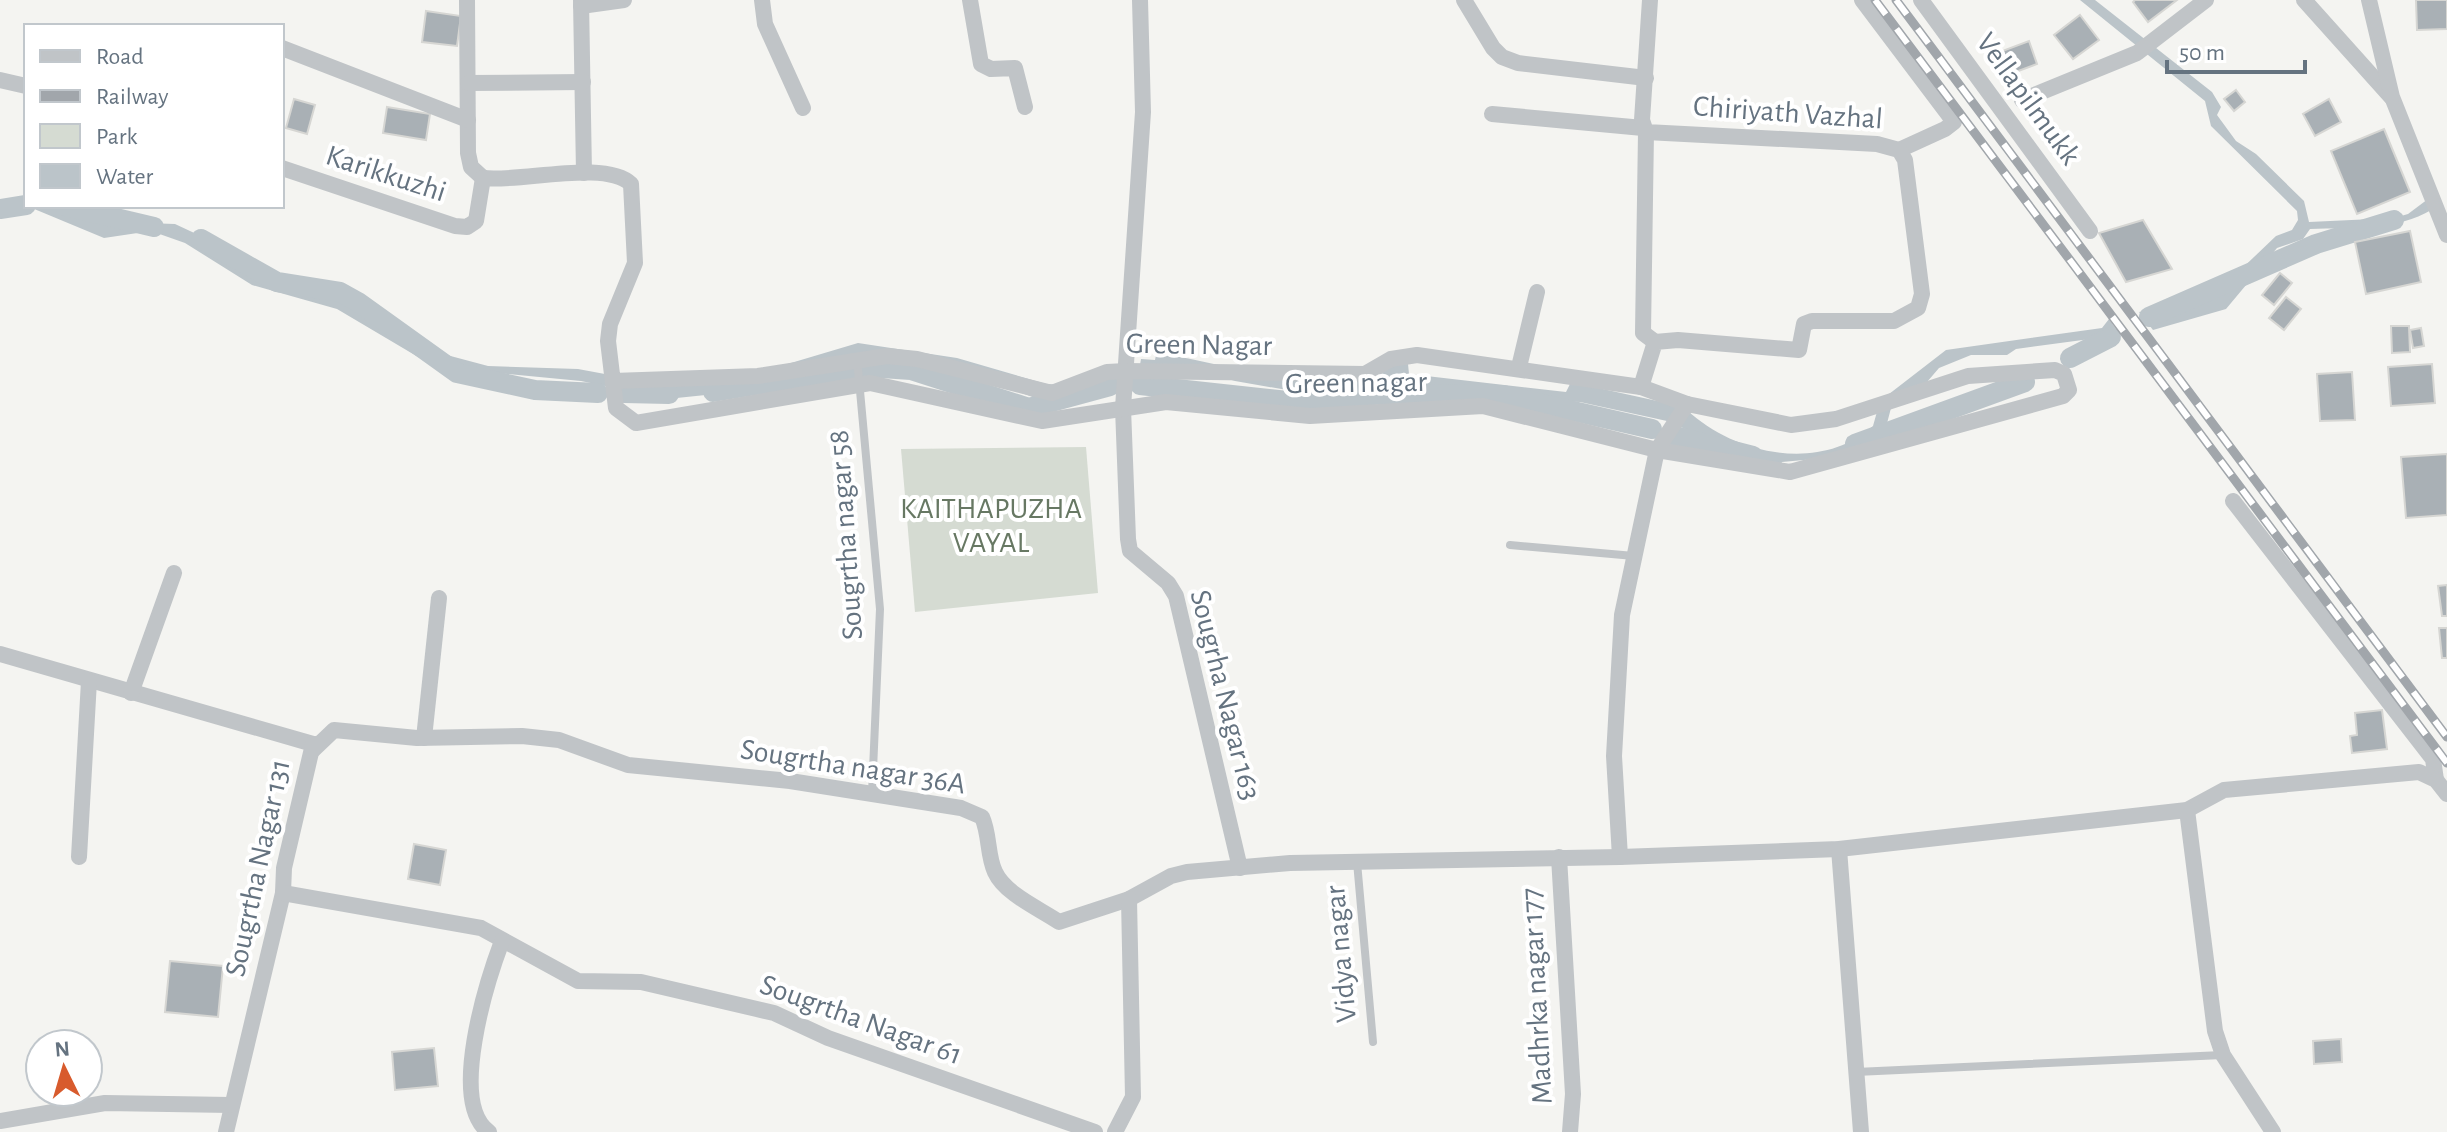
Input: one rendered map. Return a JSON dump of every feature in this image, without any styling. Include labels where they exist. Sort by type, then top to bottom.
[{"type":"street","points":[[467,0],[471,167],[483,178]]},
{"type":"street","points":[[584,173],[581,3],[624,0]]},
{"type":"street","points":[[762,0],[765,24],[803,108]]},
{"type":"street","points":[[970,0],[981,64],[991,69],[1015,68],[1025,107]]},
{"type":"street","name":"Sougrha Nagar 163","points":[[1140,0],[1143,112],[1123,408],[1130,551],[1168,583],[1176,596],[1240,868]]},
{"type":"street","points":[[1464,0],[1502,57],[1518,63],[1646,78]]},
{"type":"street","points":[[1641,387],[1655,342],[1643,333],[1644,130],[1650,0]]},
{"type":"street","points":[[1862,0],[1954,122],[1899,150]]},
{"type":"street","name":"Vellapilmukk","points":[[1921,0],[2090,231]]},
{"type":"street","points":[[2022,100],[2137,53],[2206,0]]},
{"type":"street","points":[[2304,0],[2392,97]]},
{"type":"street","points":[[2369,0],[2392,97],[2447,235]]},
{"type":"street","points":[[284,49],[468,120]]},
{"type":"street","points":[[0,80],[24,86]]},
{"type":"street","points":[[468,83],[583,82]]},
{"type":"street","name":"Chiriyath Vazhal","points":[[1492,114],[1644,130],[1877,144],[1899,150],[1905,160],[1922,294],[1918,308],[1894,321],[1812,321],[1804,324],[1799,350],[1678,340],[1655,342]]},
{"type":"street","name":"Karikkuzhi","points":[[284,169],[455,226],[467,227],[476,221],[483,178]]},
{"type":"street","name":"Green nagar","points":[[483,178],[584,173],[623,176],[631,184],[635,263],[610,324],[608,341],[616,408],[636,423],[808,395],[858,376],[1042,421],[1166,402],[1310,416],[1483,406],[1657,450],[1790,472],[2063,396],[2069,390],[2069,380],[2055,370],[1968,376],[1836,419],[1791,425],[1687,404]]},
{"type":"street","points":[[1519,367],[1537,292]]},
{"type":"street","name":"Green Nagar","points":[[613,381],[758,376],[887,356],[917,359],[1052,393],[1107,372],[1365,374],[1391,359],[1417,355],[1519,367],[1641,387],[1687,404]]},
{"type":"street","points":[[1620,857],[1614,756],[1622,615],[1657,450],[1687,404]]},
{"type":"street","points":[[2233,501],[2433,759],[2436,780]]},
{"type":"street","points":[[131,693],[174,573]]},
{"type":"street","points":[[424,738],[439,598]]},
{"type":"street","name":"Sougrtha Nagar 131","points":[[0,654],[313,744],[284,868],[283,893],[226,1132]]},
{"type":"street","points":[[79,857],[89,681]]},
{"type":"street","name":"Sougrtha nagar 36A","points":[[313,744],[312,751],[334,730],[424,738],[522,736],[559,740],[628,765],[790,781],[961,808],[982,817],[989,832],[993,870],[1002,883],[1059,922],[1129,899],[1171,876],[1240,868],[1839,849],[2187,810]]},
{"type":"street","points":[[2273,1132],[2223,1055],[2215,1031],[2187,810],[2224,790],[2419,772],[2436,780],[2447,794]]},
{"type":"street","points":[[1839,849],[1861,1132]]},
{"type":"street","name":"Madhrka nagar 177","points":[[1559,857],[1573,1094],[1570,1132]]},
{"type":"street","name":"Sougrtha Nagar 61","points":[[283,893],[481,928],[578,981],[641,982],[774,1013],[828,1038],[1095,1132]]},
{"type":"street","points":[[1115,1132],[1133,1097],[1129,899]]},
{"type":"street","points":[[489,1132],[479,1124],[472,1101],[473,1068],[485,986],[502,941]]},
{"type":"street","points":[[0,1121],[105,1103],[231,1105]]},
{"type":"lane","name":"Sougrtha nagar 58","points":[[858,376],[880,609],[872,794]]},
{"type":"lane","points":[[1510,545],[1634,556]]},
{"type":"lane","name":"Vidya nagar","points":[[1357,862],[1373,1042]]},
{"type":"lane","points":[[1856,1072],[2223,1055]]},
{"type":"green space","name":"KAITHAPUZHA VAYAL","points":[[1086,447],[1098,593],[915,612],[901,449]]},
{"type":"water","points":[[2080,0],[2095,0],[2212,92],[2221,107],[2217,115],[2236,141],[2256,154],[2304,201],[2309,222],[2394,218],[2408,214],[2428,199],[2433,209],[2388,225],[2310,229],[2303,239],[2277,248],[2226,309],[2153,330],[2139,312],[2210,299],[2276,236],[2292,230],[2298,220],[2297,211],[2211,126],[2205,101]]},
{"type":"water","points":[[32,208],[60,208],[88,221],[175,224],[205,238],[251,269],[340,296],[428,350],[488,366],[578,369],[621,377],[764,371],[858,343],[957,358],[1046,384],[1067,385],[1099,378],[1131,380],[1049,403],[956,369],[882,356],[725,393],[667,399],[581,381],[435,367],[337,309],[252,285],[185,243],[151,231],[104,238]]},
{"type":"water","points":[[2109,319],[2120,335],[2016,349],[2007,355],[1971,355],[1939,368],[1927,382],[1891,408],[1885,431],[1872,442],[1836,457],[1782,462],[1780,466],[1755,464],[1677,425],[1687,410],[1707,426],[1753,447],[1778,452],[1829,450],[1852,441],[1873,426],[1880,401],[1946,350],[2102,328]]},
{"type":"water","points":[[1156,355],[1262,369],[1408,364],[1409,374],[1566,392],[1571,382],[1680,406],[1667,421],[1580,402],[1499,399],[1441,388],[1388,386],[1343,393],[1293,391],[1235,381],[1194,369],[1139,371],[1141,359],[1155,360]]},
{"type":"building","points":[[2177,0],[2148,22],[2133,2]]},
{"type":"building","points":[[2416,0],[2447,0],[2447,29],[2417,30]]},
{"type":"building","points":[[426,11],[461,16],[457,46],[422,42]]},
{"type":"building","points":[[2080,15],[2099,40],[2073,59],[2054,35]]},
{"type":"building","points":[[2029,41],[2037,64],[2005,76],[1997,53]]},
{"type":"building","points":[[2236,90],[2245,102],[2234,111],[2224,99]]},
{"type":"building","points":[[294,99],[315,105],[307,134],[286,128]]},
{"type":"building","points":[[2329,99],[2341,122],[2315,136],[2303,114]]},
{"type":"building","points":[[387,107],[430,114],[426,140],[383,133]]},
{"type":"building","points":[[2384,129],[2410,192],[2357,214],[2331,151]]},
{"type":"building","points":[[2143,220],[2172,269],[2126,282],[2099,233]]},
{"type":"building","points":[[2410,231],[2421,282],[2366,294],[2355,242]]},
{"type":"building","points":[[2280,273],[2292,283],[2274,305],[2262,295]]},
{"type":"building","points":[[2286,297],[2301,309],[2284,330],[2269,318]]},
{"type":"building","points":[[2391,326],[2409,326],[2410,352],[2392,353]]},
{"type":"building","points":[[2421,328],[2424,346],[2413,348],[2410,330]]},
{"type":"building","points":[[2432,364],[2435,403],[2391,406],[2388,367]]},
{"type":"building","points":[[2352,372],[2355,420],[2320,421],[2317,374]]},
{"type":"building","points":[[2447,454],[2447,515],[2406,518],[2401,457]]},
{"type":"building","points":[[2447,585],[2447,616],[2442,616],[2438,586]]},
{"type":"building","points":[[2439,628],[2447,628],[2447,658],[2442,658]]},
{"type":"building","points":[[2382,710],[2387,749],[2352,753],[2350,736],[2357,735],[2355,713]]},
{"type":"building","points":[[414,844],[446,850],[440,885],[408,879]]},
{"type":"building","points":[[170,961],[223,966],[218,1017],[165,1012]]},
{"type":"building","points":[[2341,1039],[2342,1062],[2314,1064],[2313,1041]]},
{"type":"building","points":[[434,1048],[438,1086],[395,1090],[392,1052]]},
{"type":"waterway","points":[[0,209],[24,205]]},
{"type":"waterway","points":[[73,208],[154,227]]},
{"type":"waterway","points":[[2149,317],[2316,244],[2394,220]]},
{"type":"waterway","points":[[201,239],[277,282],[340,292],[457,373],[535,390],[598,393]]},
{"type":"waterway","points":[[2070,358],[2111,337]]},
{"type":"waterway","points":[[713,392],[867,367],[911,370],[1029,408],[1110,386]]},
{"type":"waterway","points":[[1855,444],[2025,382]]},
{"type":"waterway","points":[[1140,385],[1306,403],[1382,394],[1503,395],[1652,429]]},
{"type":"waterway","points":[[624,393],[669,394]]},
{"type":"waterway","points":[[1675,436],[1753,456]]},
{"type":"railway","points":[[1875,0],[2447,763]]},
{"type":"railway","points":[[1896,0],[2447,737]]}]
